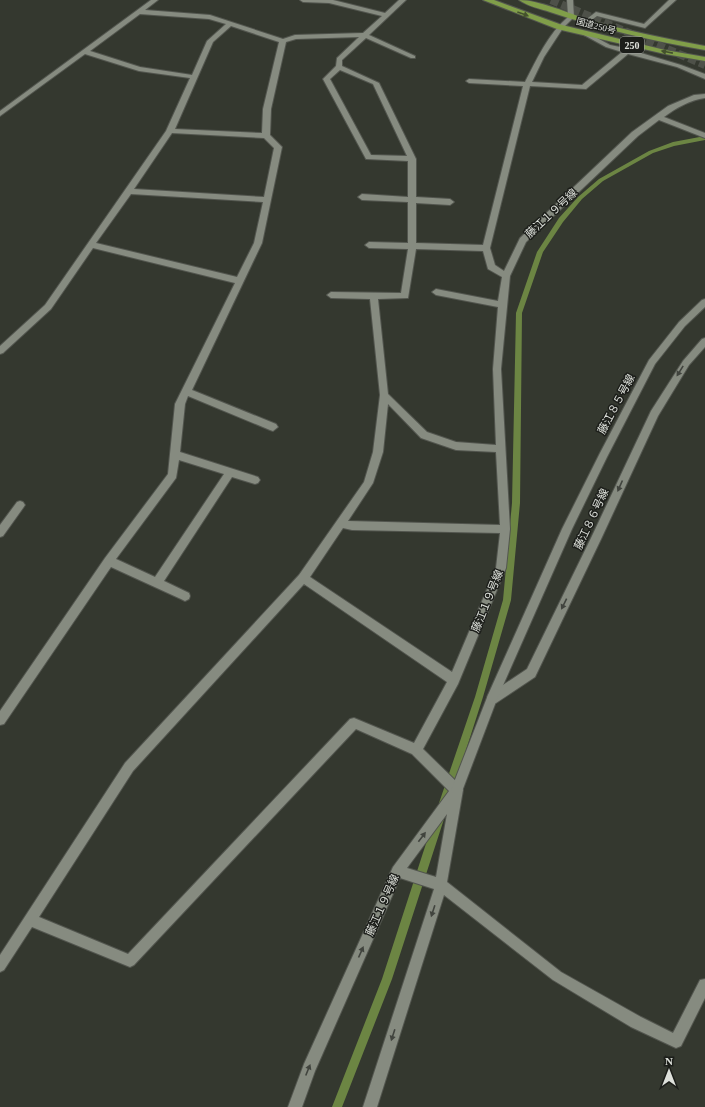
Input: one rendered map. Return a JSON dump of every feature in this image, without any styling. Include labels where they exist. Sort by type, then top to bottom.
[{"type":"highway","name":"国道250号","points":[[487,0],[560,27],[665,52],[705,59]]},
{"type":"highway","name":"国道250号","points":[[523,0],[571,17],[672,42],[705,48]]},
{"type":"street","points":[[0,114],[155,0]]},
{"type":"street","points":[[303,0],[330,1],[386,16]]},
{"type":"street","points":[[404,0],[364,35],[340,59],[339,67],[326,79],[369,157],[412,159]]},
{"type":"street","points":[[506,276],[491,267],[486,248],[527,85],[541,57],[560,27],[571,17],[570,0]]},
{"type":"street","points":[[587,21],[596,14],[645,26],[673,0]]},
{"type":"street","points":[[139,12],[210,17],[283,41],[295,37],[364,35],[414,57]]},
{"type":"street","points":[[0,351],[48,307],[170,131],[210,41],[230,24]]},
{"type":"street","points":[[586,34],[608,46],[628,50],[679,66],[705,77]]},
{"type":"street","points":[[266,136],[267,109],[283,41]]},
{"type":"street","points":[[469,82],[584,87],[628,50]]},
{"type":"street","points":[[85,52],[139,69],[194,77]]},
{"type":"street","points":[[330,295],[405,296],[412,246],[412,159],[376,83],[339,67]]},
{"type":"street","name":"藤江１９号線","points":[[416,750],[454,680],[501,568],[505,529],[497,369],[506,276],[523,240],[635,134],[671,108],[697,97],[705,96]]},
{"type":"street","points":[[658,117],[696,131],[705,136]]},
{"type":"street","points":[[0,720],[109,561],[173,475],[180,404],[258,243],[278,147],[266,136],[170,131]]},
{"type":"street","points":[[129,190],[267,200]]},
{"type":"street","points":[[362,197],[450,202]]},
{"type":"street","points":[[91,245],[240,281]]},
{"type":"street","points":[[368,245],[486,248]]},
{"type":"street","points":[[436,292],[502,305]]},
{"type":"street","points":[[0,966],[129,767],[303,578],[368,483],[378,452],[384,395],[374,296]]},
{"type":"street","name":"藤江８５号線","points":[[456,790],[492,699],[602,456],[652,362],[682,324],[705,302]]},
{"type":"street","name":"藤江８６号線","points":[[492,699],[531,673],[654,414],[686,362],[705,341]]},
{"type":"street","points":[[186,391],[273,427]]},
{"type":"street","points":[[384,395],[424,435],[456,446],[501,449]]},
{"type":"street","points":[[176,455],[255,480]]},
{"type":"street","points":[[157,583],[230,472]]},
{"type":"street","points":[[0,533],[20,505]]},
{"type":"street","points":[[341,522],[352,526],[505,529]]},
{"type":"street","points":[[109,561],[185,596]]},
{"type":"street","points":[[303,578],[454,680]]},
{"type":"street","points":[[30,920],[130,961],[354,723],[416,750],[456,790],[441,885],[370,1107]]},
{"type":"street","name":"藤江１９号線","points":[[295,1107],[309,1069],[397,871],[456,790]]},
{"type":"street","points":[[397,871],[441,885],[557,976],[636,1022],[676,1041],[705,985]]},
{"type":"waterway","points":[[444,803],[479,697],[507,600],[516,503],[519,313],[540,252],[561,220],[580,198],[601,180],[651,152],[673,144],[705,138]]},
{"type":"waterway","points":[[337,1107],[387,979],[439,819]]},
{"type":"tunnel","points":[[551,0],[705,65]]}]
